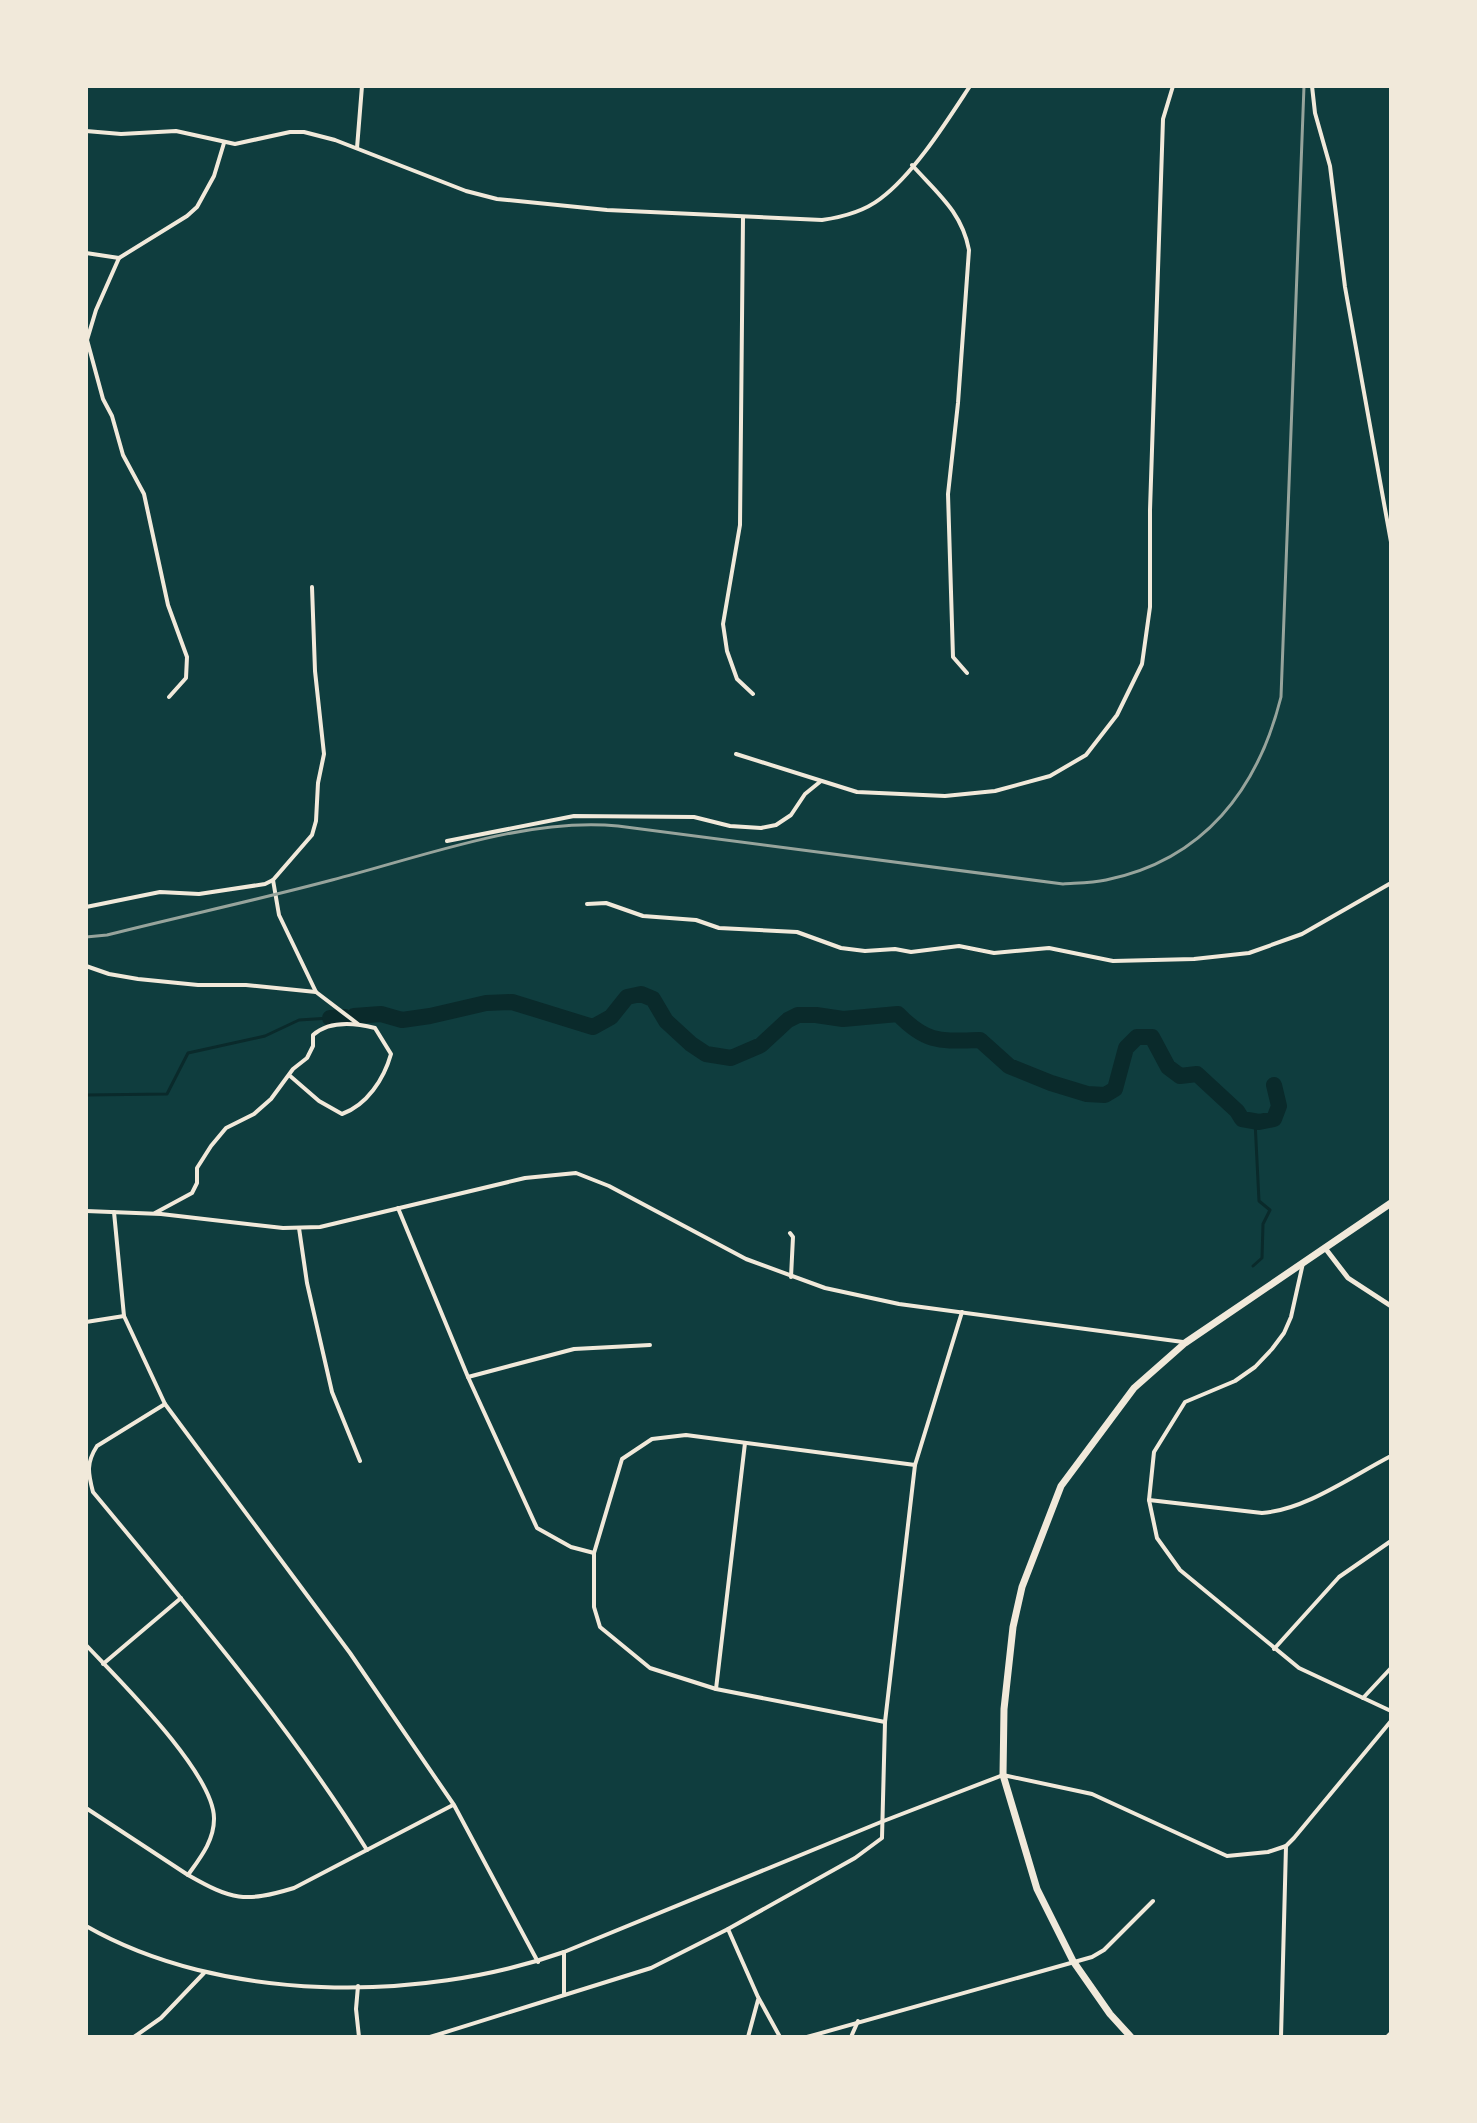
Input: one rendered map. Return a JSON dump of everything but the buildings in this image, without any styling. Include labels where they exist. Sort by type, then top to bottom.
[{"type":"main road","points":[[1131,2037],[1110,2014],[1073,1961],[1037,1889],[1003,1775],[1004,1709],[1013,1627],[1022,1587],[1061,1486],[1134,1388],[1185,1343],[1391,1203]]},
{"type":"street","points":[[357,148],[362,86]]},
{"type":"street","points":[[86,131],[121,134],[176,131],[224,143],[241,143],[296,132],[335,140],[466,191],[497,199],[593,209],[822,220],[853,214],[881,198],[947,122],[970,86]]},
{"type":"street","points":[[736,754],[857,792],[945,796],[995,791],[1050,776],[1086,755],[1117,715],[1142,664],[1150,607],[1150,494],[1163,119],[1173,86]]},
{"type":"street","points":[[1312,86],[1315,113],[1330,166],[1345,287],[1391,542]]},
{"type":"street","points":[[169,697],[186,678],[187,657],[168,605],[144,494],[123,455],[87,340],[96,310],[119,258],[180,221],[197,207],[214,176],[224,143]]},
{"type":"street","points":[[912,165],[959,218],[966,230],[969,250],[948,494],[953,657],[967,673]]},
{"type":"street","points":[[743,218],[740,525],[723,624],[727,651],[737,679],[753,694]]},
{"type":"street","points":[[86,253],[119,258]]},
{"type":"street","points":[[86,907],[160,892],[199,894],[255,887],[273,880],[312,835],[324,754],[315,671],[312,587]]},
{"type":"street","points":[[447,841],[574,816],[694,817],[730,826],[761,828],[776,825],[791,815],[805,794],[821,781]]},
{"type":"street","points":[[273,880],[279,915],[316,992],[358,1024]]},
{"type":"street","points":[[587,904],[606,903],[643,916],[696,920],[719,928],[797,932],[841,948],[865,951],[895,949],[911,952],[959,946],[994,953],[1049,948],[1113,961],[1194,959],[1249,953],[1302,934],[1391,883]]},
{"type":"street","points":[[86,966],[138,979],[316,992]]},
{"type":"street","points":[[153,1214],[192,1193],[197,1183],[197,1168],[211,1146],[226,1128],[263,1107],[289,1075],[307,1058],[313,1046],[313,1035],[321,1028],[358,1024],[375,1028],[391,1054],[375,1087],[360,1105],[342,1114],[289,1075]]},
{"type":"street","points":[[86,1211],[299,1228],[329,1226],[525,1178],[576,1173],[609,1186],[746,1259],[791,1277],[861,1297],[1185,1343]]},
{"type":"street","points":[[398,1208],[468,1377],[537,1528],[571,1547],[594,1553]]},
{"type":"street","points":[[114,1212],[124,1316],[165,1404],[350,1653],[454,1805],[538,1962]]},
{"type":"street","points":[[299,1228],[307,1283],[332,1392],[360,1461]]},
{"type":"street","points":[[790,1233],[793,1237],[791,1277]]},
{"type":"street","points":[[1325,1247],[1348,1278],[1391,1306]]},
{"type":"street","points":[[1304,1261],[1297,1302],[1284,1333],[1255,1367],[1235,1381],[1185,1402],[1154,1452],[1149,1500],[1157,1538],[1180,1570],[1274,1649],[1317,1678],[1391,1711]]},
{"type":"street","points":[[430,2037],[651,1968],[855,1858],[882,1838],[885,1722],[915,1465],[962,1312]]},
{"type":"street","points":[[86,1322],[124,1316]]},
{"type":"street","points":[[468,1377],[574,1349],[650,1345]]},
{"type":"street","points":[[165,1404],[97,1446],[87,1469],[93,1492],[272,1711],[367,1850]]},
{"type":"street","points":[[885,1722],[716,1689],[650,1668],[600,1627],[594,1607],[594,1553],[622,1459],[652,1439],[686,1435],[915,1465]]},
{"type":"street","points":[[716,1689],[745,1443]]},
{"type":"street","points":[[1149,1500],[1277,1512],[1391,1456]]},
{"type":"street","points":[[1274,1649],[1339,1577],[1391,1541]]},
{"type":"street","points":[[103,1664],[181,1598]]},
{"type":"street","points":[[86,1645],[149,1713],[203,1782],[211,1801],[214,1829],[209,1844],[188,1875]]},
{"type":"street","points":[[1363,1698],[1391,1668]]},
{"type":"street","points":[[86,1926],[147,1956],[204,1973],[263,1982],[358,1986],[463,1977],[538,1962],[1003,1775],[1092,1794],[1227,1856],[1268,1852],[1286,1846],[1391,1721]]},
{"type":"street","points":[[86,1808],[188,1875],[222,1894],[244,1898],[294,1888],[454,1805]]},
{"type":"street","points":[[1281,2037],[1286,1846]]},
{"type":"street","points":[[807,2037],[1104,1950],[1153,1901]]},
{"type":"street","points":[[728,1929],[758,1997],[780,2037]]},
{"type":"street","points":[[564,1952],[564,1995]]},
{"type":"street","points":[[134,2037],[161,2018],[204,1973]]},
{"type":"street","points":[[358,1986],[356,2009],[359,2037]]},
{"type":"street","points":[[748,2037],[758,1997]]},
{"type":"street","points":[[851,2037],[858,2021]]},
{"type":"waterway","points":[[354,1016],[381,1014],[402,1020],[486,1003],[512,1002],[593,1027],[611,1017],[627,997],[641,994],[653,999],[666,1021],[691,1044],[706,1054],[731,1058],[761,1045],[788,1020],[798,1015],[843,1019],[898,1014],[926,1036],[945,1040],[980,1040],[1009,1066],[1087,1094],[1105,1095],[1115,1089],[1126,1048],[1137,1037],[1152,1037],[1168,1067],[1180,1076],[1197,1074],[1242,1119],[1259,1122],[1274,1119],[1279,1106],[1274,1085]]},
{"type":"waterway","points":[[330,1018],[345,1017]]},
{"type":"waterway","points":[[86,1095],[167,1094],[188,1053],[265,1036],[299,1020],[330,1018]]},
{"type":"waterway","points":[[1253,1266],[1262,1258],[1263,1224],[1270,1210],[1259,1201],[1255,1121]]},
{"type":"railway","points":[[86,937],[107,935],[276,894],[474,841],[547,827],[618,826],[1063,884],[1101,881],[1141,870],[1171,856],[1198,838],[1222,816],[1258,762],[1281,697],[1304,86]]}]
